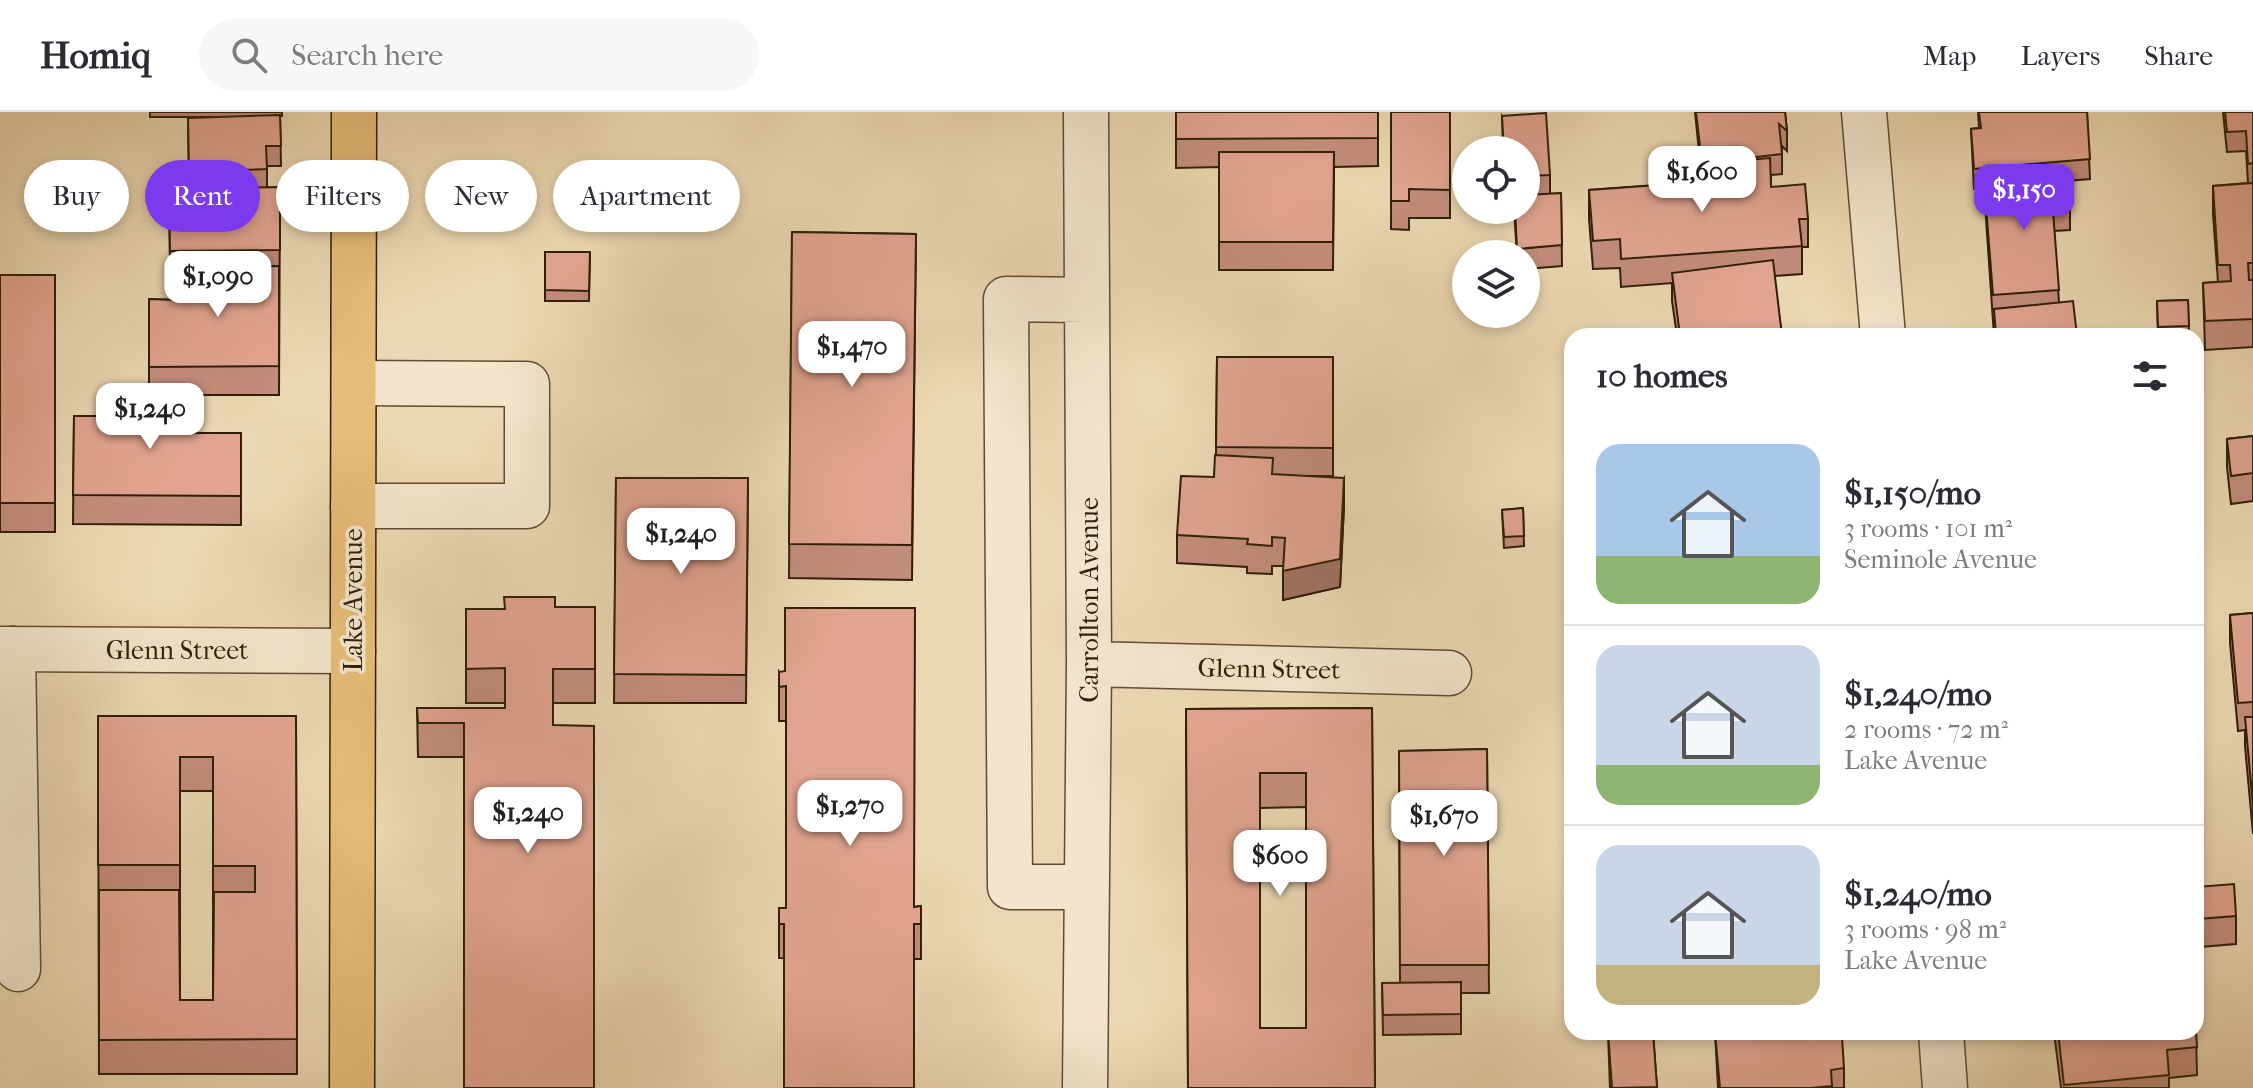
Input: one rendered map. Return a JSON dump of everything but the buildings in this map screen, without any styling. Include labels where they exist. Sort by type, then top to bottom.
[{"type":"main road","name":"Lake Avenue","points":[[352,1088],[354,112]]},
{"type":"street","name":"Carrollton Avenue","points":[[1085,1088],[1089,664],[1086,112]]},
{"type":"street","points":[[1864,112],[1882,328]]},
{"type":"street","points":[[1087,300],[1006,299],[1010,887],[1087,887]]},
{"type":"street","points":[[353,506],[527,506],[527,384],[354,383]]},
{"type":"street","points":[[7,649],[18,969]]},
{"type":"street","name":"Glenn Street","points":[[7,649],[353,651]]},
{"type":"street","name":"Glenn Street","points":[[1089,664],[1449,673]]},
{"type":"street","points":[[1942,1040],[1945,1088]]}]
